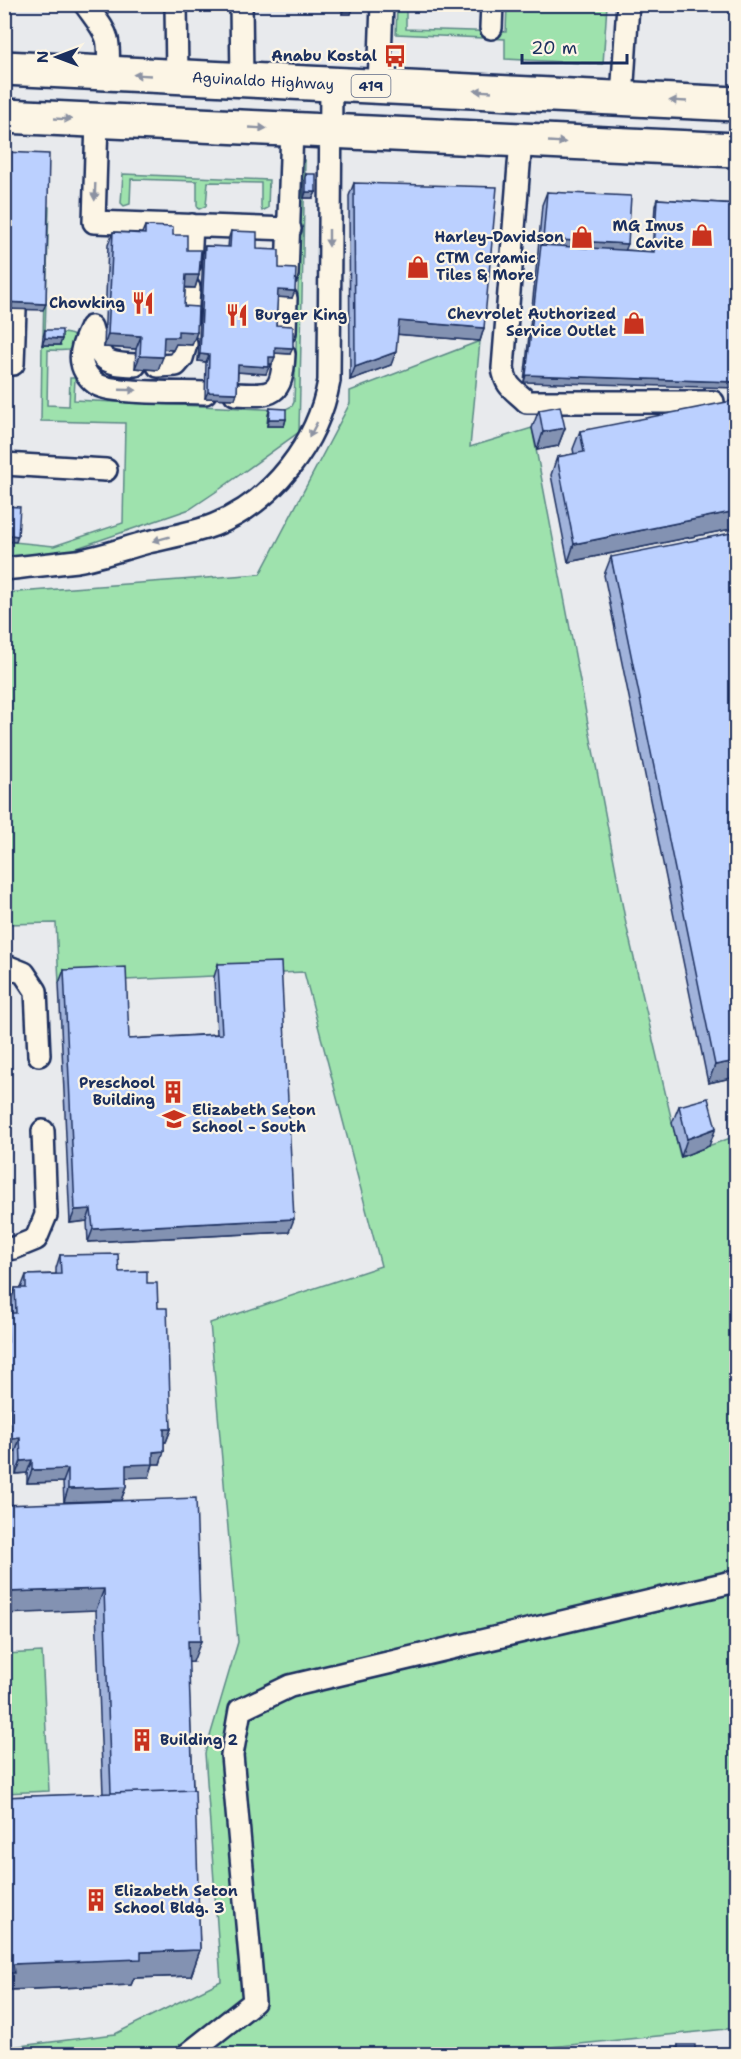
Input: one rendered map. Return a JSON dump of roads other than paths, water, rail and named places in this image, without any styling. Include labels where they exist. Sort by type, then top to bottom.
[{"type":"highway","name":"Aguinaldo Highway","points":[[4,68],[736,104]]},
{"type":"highway","points":[[4,116],[736,150]]},
{"type":"lane","points":[[85,4],[104,28],[109,50],[108,74]]},
{"type":"lane","points":[[176,4],[177,77]]},
{"type":"lane","points":[[240,4],[242,80]]},
{"type":"lane","points":[[379,86],[382,4]]},
{"type":"lane","points":[[491,28],[492,4]]},
{"type":"lane","points":[[622,98],[628,4]]},
{"type":"lane","points":[[4,569],[79,560],[214,525],[252,504],[278,480],[303,448],[318,422],[329,381],[330,84]]},
{"type":"lane","points":[[97,120],[94,222],[290,229]]},
{"type":"lane","points":[[287,275],[292,129]]},
{"type":"lane","points":[[521,140],[503,368],[505,380],[511,389],[527,402],[713,402]]},
{"type":"lane","points":[[190,263],[192,225]]},
{"type":"lane","points":[[187,320],[189,288]]},
{"type":"lane","points":[[285,332],[286,297]]},
{"type":"lane","points":[[13,364],[15,309]]},
{"type":"lane","points":[[135,365],[115,364],[102,357],[97,349],[91,327],[82,349],[82,363],[88,376],[98,385],[113,389],[205,393]]},
{"type":"lane","points":[[158,366],[176,364],[182,358],[186,344]]},
{"type":"lane","points":[[235,394],[259,395],[277,388],[281,379],[284,354]]},
{"type":"lane","points":[[4,464],[106,470]]},
{"type":"lane","points":[[4,965],[24,973],[36,991],[39,1055]]},
{"type":"lane","points":[[4,1249],[14,1248],[36,1239],[46,1215],[43,1131]]},
{"type":"lane","points":[[188,2055],[254,2002],[232,1755],[240,1710],[290,1686],[736,1581]]},
{"type":"place","name":"Anabu Kostal","points":[[395,56]]},
{"type":"place","name":"MG Imus Cavite","points":[[702,235]]},
{"type":"place","name":"Harley-Davidson","points":[[582,237]]},
{"type":"place","name":"CTM Ceramic Tiles & More","points":[[418,267]]},
{"type":"place","name":"Chowking","points":[[143,303]]},
{"type":"place","name":"Burger King","points":[[237,315]]},
{"type":"place","name":"Chevrolet Authorized Service Outlet","points":[[634,323]]},
{"type":"place","name":"Preschool Building","points":[[173,1092]]},
{"type":"place","name":"Elizabeth Seton School - South","points":[[174,1119]]},
{"type":"place","name":"Building 2","points":[[142,1740]]},
{"type":"place","name":"Elizabeth Seton School Bldg. 3","points":[[96,1900]]}]
